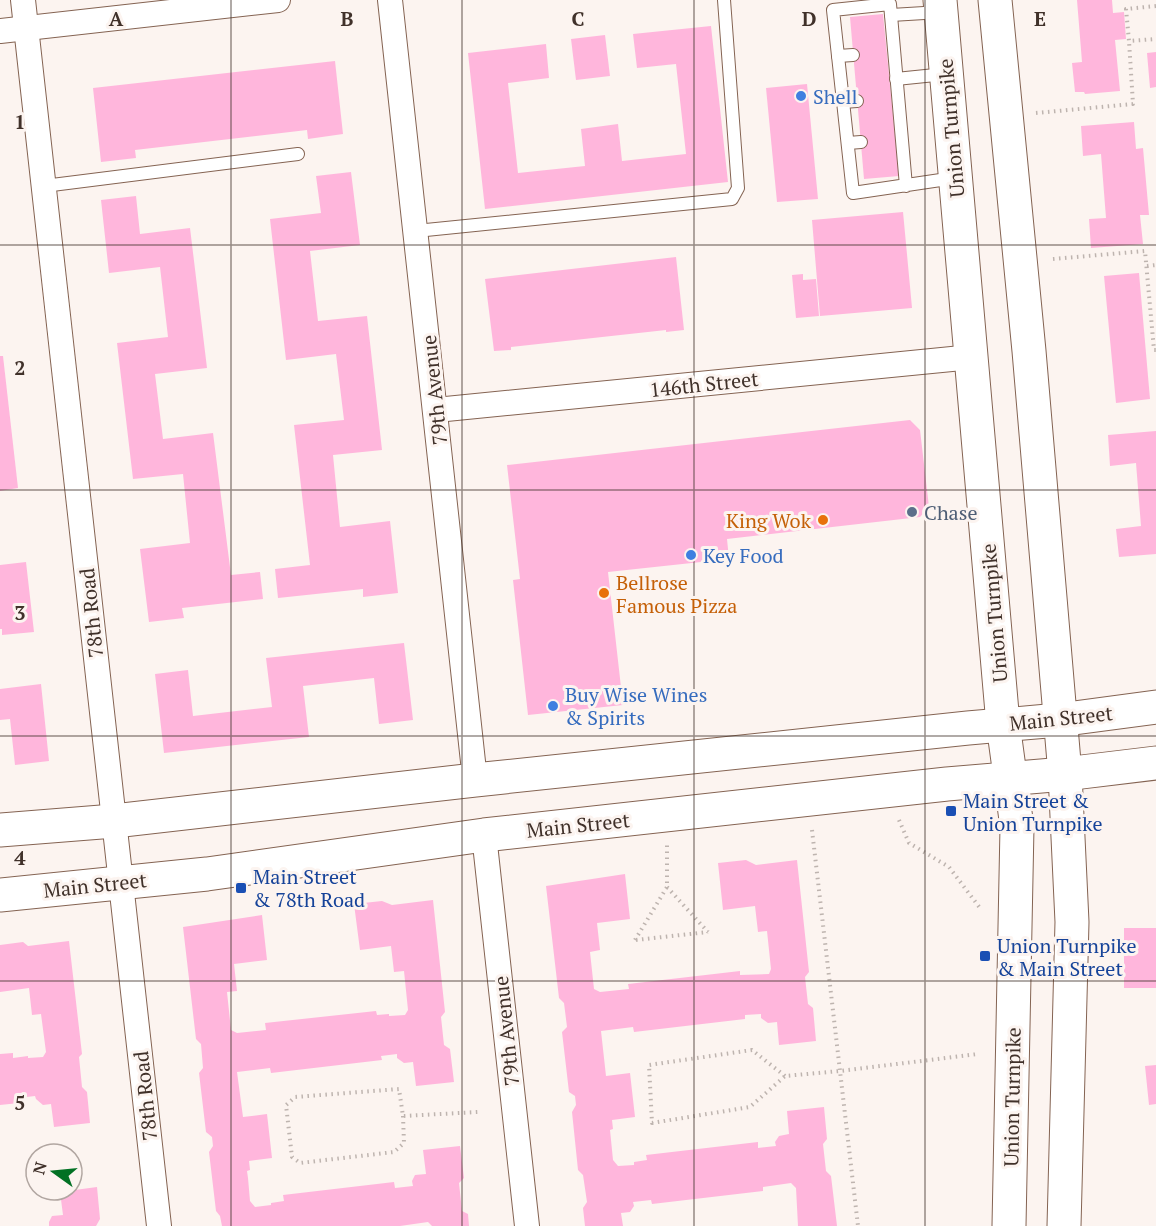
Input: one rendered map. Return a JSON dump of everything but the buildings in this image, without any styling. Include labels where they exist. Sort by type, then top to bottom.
[{"type":"main road","points":[[995,0],[1029,351],[1065,774],[1072,922],[1064,1226]]},
{"type":"main road","name":"Union Turnpike","points":[[941,6],[1003,724],[1017,827],[1009,1226]]},
{"type":"main road","name":"Main Street","points":[[0,830],[114,821],[475,780],[1059,720],[1156,707]]},
{"type":"main road","name":"Main Street","points":[[0,895],[121,884],[484,835],[1156,763]]},
{"type":"street","name":"78th Road","points":[[23,0],[159,1226]]},
{"type":"street","points":[[0,31],[278,0]]},
{"type":"street","name":"79th Avenue","points":[[390,0],[475,780]]},
{"type":"street","name":"146th Street","points":[[436,411],[972,357]]},
{"type":"street","name":"79th Avenue","points":[[484,835],[527,1226]]},
{"type":"lane","points":[[416,231],[732,199],[738,188],[724,0]]},
{"type":"lane","points":[[906,186],[895,99],[896,79],[890,51],[890,4],[857,4],[834,10],[843,102],[854,143],[853,193],[906,186],[956,178]]},
{"type":"lane","points":[[891,15],[941,6]]},
{"type":"lane","points":[[838,56],[853,54]]},
{"type":"lane","points":[[896,79],[946,74]]},
{"type":"lane","points":[[843,102],[857,102]]},
{"type":"lane","points":[[44,186],[298,154]]},
{"type":"path","points":[[1035,113],[1133,104],[1126,9],[1156,6]]},
{"type":"path","points":[[1129,41],[1156,39]]},
{"type":"path","points":[[1049,260],[1145,251],[1154,317],[1154,350],[1156,350]]},
{"type":"path","points":[[1147,266],[1156,265]]},
{"type":"path","points":[[898,819],[909,843],[949,867],[980,908]]},
{"type":"path","points":[[812,828],[858,1226]]},
{"type":"path","points":[[667,844],[667,887],[635,940],[708,932],[667,887]]},
{"type":"path","points":[[785,1076],[752,1050],[649,1065],[652,1124],[750,1107],[785,1076],[978,1054]]},
{"type":"path","points":[[399,1089],[403,1116],[404,1143],[394,1152],[300,1163],[292,1157],[286,1105],[295,1097],[399,1089]]},
{"type":"path","points":[[403,1116],[478,1112]]},
{"type":"place","name":"Shell","points":[[801,96]]},
{"type":"place","name":"Chase","points":[[912,512]]},
{"type":"place","name":"King Wok","points":[[823,520]]},
{"type":"place","name":"Key Food","points":[[691,555]]},
{"type":"place","name":"Bellrose Famous Pizza","points":[[604,593]]},
{"type":"place","name":"Buy Wise Wines & Spirits","points":[[553,706]]},
{"type":"place","name":"Main Street & Union Turnpike","points":[[951,811]]},
{"type":"place","name":"Main Street & 78th Road","points":[[241,888]]},
{"type":"place","name":"Union Turnpike & Main Street","points":[[985,956]]}]
